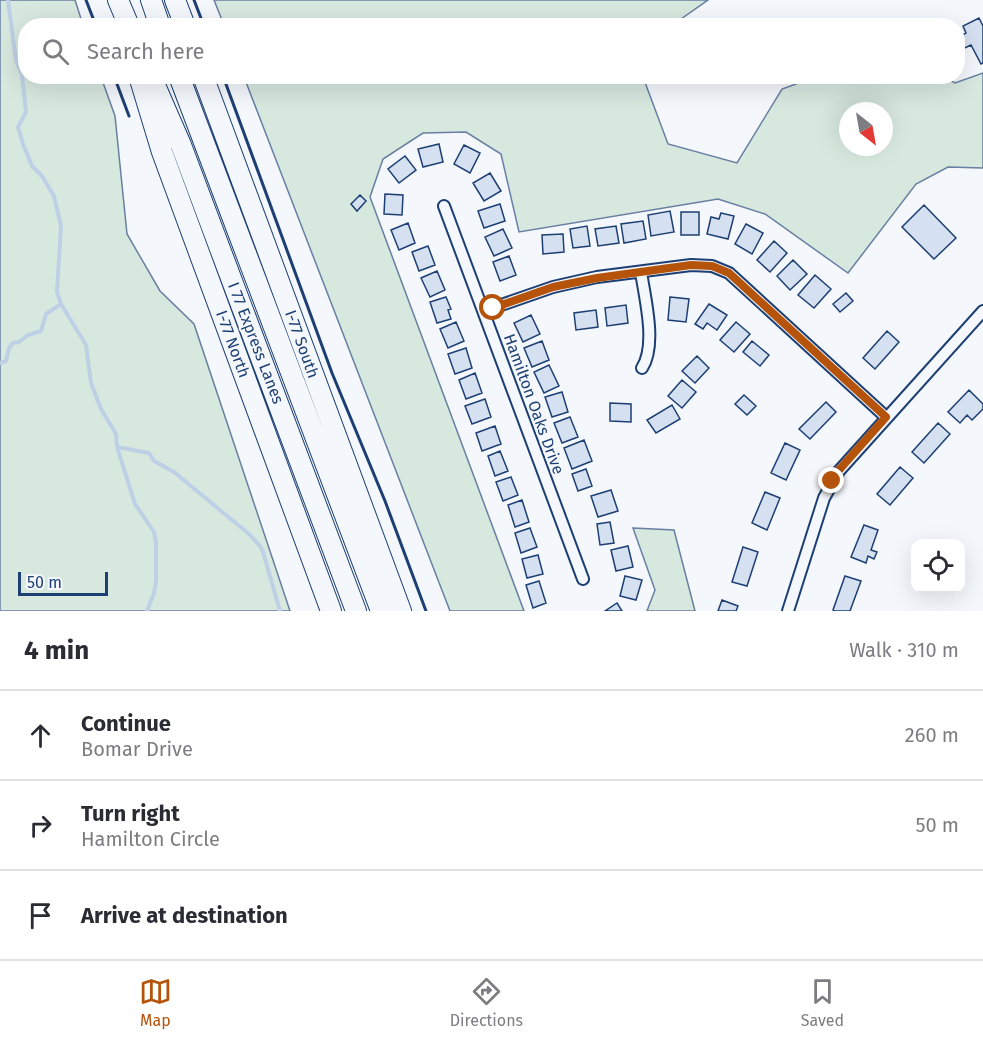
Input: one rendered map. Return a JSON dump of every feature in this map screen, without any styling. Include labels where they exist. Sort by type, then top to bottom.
[{"type":"highway","points":[[117,0],[121,18]]},
{"type":"highway","points":[[117,0],[125,18]]},
{"type":"highway","points":[[151,0],[157,18]]},
{"type":"highway","points":[[175,0],[181,18]]},
{"type":"highway","name":"I-77 North","points":[[141,84],[166,163],[331,611]]},
{"type":"highway","name":"I 77 Express Lanes","points":[[155,84],[210,221],[356,611]]},
{"type":"highway","name":"I 77 Express Lanes","points":[[182,84],[381,611]]},
{"type":"highway","name":"I-77 South","points":[[206,84],[400,611]]},
{"type":"street","name":"Hamilton Oaks Drive","points":[[444,206],[583,579]]},
{"type":"street","points":[[484,311],[553,287],[597,278],[691,265],[712,266],[729,273],[886,417]]},
{"type":"street","points":[[641,272],[649,341],[649,352],[642,368]]},
{"type":"street","points":[[788,611],[821,506],[838,471],[983,311]]},
{"type":"shaded area","points":[[0,0],[75,0],[81,18],[18,18],[18,84],[104,84],[115,116],[127,234],[160,291],[194,324],[290,611],[0,611]]},
{"type":"shaded area","points":[[214,0],[708,0],[682,18],[221,18]]},
{"type":"shaded area","points":[[983,73],[983,168],[948,167],[916,184],[848,273],[765,214],[718,199],[519,232],[501,154],[466,132],[423,133],[383,159],[370,197],[524,611],[450,611],[247,84],[646,84],[668,144],[737,163],[782,89],[796,84],[965,84],[965,79]]},
{"type":"shaded area","points":[[633,528],[674,530],[695,611],[647,611],[655,590]]},
{"type":"building","points":[[979,18],[983,26],[983,63],[981,64],[971,45],[965,48],[965,25]]},
{"type":"building","points":[[439,144],[443,162],[423,167],[418,149]]},
{"type":"building","points":[[464,145],[480,153],[470,173],[454,164]]},
{"type":"building","points":[[405,156],[416,170],[399,183],[388,169]]},
{"type":"building","points":[[490,173],[501,191],[484,201],[473,183]]},
{"type":"building","points":[[385,194],[403,195],[402,215],[384,214]]},
{"type":"building","points":[[360,195],[366,201],[357,211],[351,204]]},
{"type":"building","points":[[500,204],[505,221],[484,228],[478,211]]},
{"type":"building","points":[[924,205],[956,238],[934,259],[902,227]]},
{"type":"building","points":[[670,211],[674,232],[651,236],[648,215]]},
{"type":"building","points":[[681,212],[699,212],[699,235],[681,235]]},
{"type":"building","points":[[721,213],[734,216],[728,239],[707,234],[711,217],[719,219]]},
{"type":"building","points":[[643,221],[646,239],[624,243],[621,224]]},
{"type":"building","points":[[408,223],[415,243],[399,250],[391,230]]},
{"type":"building","points":[[746,224],[763,233],[752,254],[735,244]]},
{"type":"building","points":[[587,226],[590,246],[573,248],[570,229]]},
{"type":"building","points":[[616,226],[619,243],[598,246],[595,229]]},
{"type":"building","points":[[503,229],[512,248],[494,256],[485,237]]},
{"type":"building","points":[[563,234],[564,252],[543,254],[542,235]]},
{"type":"building","points":[[774,241],[787,253],[770,272],[757,260]]},
{"type":"building","points":[[428,246],[435,265],[419,271],[412,252]]},
{"type":"building","points":[[509,256],[516,275],[500,281],[493,262]]},
{"type":"building","points":[[793,260],[807,274],[790,290],[777,276]]},
{"type":"building","points":[[437,271],[445,290],[430,297],[421,278]]},
{"type":"building","points":[[815,275],[831,289],[814,308],[798,295]]},
{"type":"building","points":[[846,293],[853,301],[840,312],[833,304]]},
{"type":"building","points":[[446,297],[451,309],[448,310],[451,319],[437,323],[430,302]]},
{"type":"building","points":[[670,297],[689,299],[686,322],[668,320]]},
{"type":"building","points":[[709,304],[727,315],[717,330],[707,323],[703,329],[695,324]]},
{"type":"building","points":[[626,305],[628,323],[607,326],[605,308]]},
{"type":"building","points":[[596,310],[598,327],[576,330],[574,313]]},
{"type":"building","points":[[531,315],[540,334],[523,342],[514,323]]},
{"type":"building","points":[[456,322],[464,341],[448,348],[440,329]]},
{"type":"building","points":[[736,322],[750,334],[734,352],[720,340]]},
{"type":"building","points":[[887,331],[899,342],[875,369],[863,358]]},
{"type":"building","points":[[542,341],[549,360],[532,367],[524,348]]},
{"type":"building","points":[[752,341],[769,355],[760,366],[743,352]]},
{"type":"building","points":[[466,348],[472,368],[455,374],[448,354]]},
{"type":"building","points":[[697,356],[709,368],[695,383],[682,371]]},
{"type":"building","points":[[549,365],[559,386],[544,393],[534,372]]},
{"type":"building","points":[[475,373],[482,393],[466,399],[459,380]]},
{"type":"building","points":[[682,380],[696,392],[682,408],[668,396]]},
{"type":"building","points":[[969,390],[983,404],[983,409],[972,420],[967,415],[960,423],[948,412]]},
{"type":"building","points":[[562,392],[568,412],[552,417],[545,397]]},
{"type":"building","points":[[744,395],[756,406],[747,415],[735,404]]},
{"type":"building","points":[[485,399],[491,417],[472,424],[465,406]]},
{"type":"building","points":[[826,402],[836,412],[810,439],[799,429]]},
{"type":"building","points":[[610,403],[631,404],[631,422],[610,421]]},
{"type":"building","points":[[672,405],[680,419],[656,433],[647,420]]},
{"type":"building","points":[[570,417],[578,437],[562,443],[554,423]]},
{"type":"building","points":[[938,423],[950,434],[924,463],[912,452]]},
{"type":"building","points":[[495,426],[501,444],[482,451],[476,433]]},
{"type":"building","points":[[584,440],[592,461],[572,469],[564,448]]},
{"type":"building","points":[[785,443],[800,450],[786,480],[771,473]]},
{"type":"building","points":[[500,451],[508,471],[495,476],[488,456]]},
{"type":"building","points":[[900,467],[913,478],[890,505],[877,494]]},
{"type":"building","points":[[586,469],[592,486],[578,491],[572,474]]},
{"type":"building","points":[[511,477],[518,495],[503,501],[496,482]]},
{"type":"building","points":[[611,490],[618,511],[598,517],[591,496]]},
{"type":"building","points":[[765,492],[780,498],[767,530],[752,523]]},
{"type":"building","points":[[522,500],[529,522],[515,527],[508,505]]},
{"type":"building","points":[[610,522],[614,543],[600,545],[597,524]]},
{"type":"building","points":[[864,525],[878,530],[871,550],[877,552],[874,559],[868,556],[866,563],[851,557]]},
{"type":"building","points":[[530,528],[537,547],[521,553],[515,533]]},
{"type":"building","points":[[628,546],[633,567],[616,571],[611,550]]},
{"type":"building","points":[[743,547],[758,552],[747,586],[732,582]]},
{"type":"building","points":[[538,555],[543,574],[527,578],[522,559]]},
{"type":"building","points":[[625,576],[642,580],[636,600],[620,596]]},
{"type":"building","points":[[845,576],[861,581],[850,611],[835,611],[833,610]]},
{"type":"building","points":[[539,581],[546,603],[533,608],[526,585]]},
{"type":"building","points":[[722,600],[738,606],[736,611],[718,611]]},
{"type":"building","points":[[617,603],[622,611],[605,611]]},
{"type":"waterway","points":[[8,0],[18,66]]},
{"type":"waterway","points":[[23,84],[26,112],[18,127],[32,166],[42,176],[54,196],[61,226],[57,292],[61,304],[86,345],[91,383],[101,409],[116,434],[117,447],[135,504],[154,532],[156,582],[147,611]]},
{"type":"waterway","points":[[0,363],[6,361],[9,348],[13,343],[41,331],[46,314],[61,304]]},
{"type":"waterway","points":[[117,447],[149,453],[154,461],[174,472],[249,534],[263,552],[280,611]]},
{"type":"wall","points":[[86,0],[93,18]]},
{"type":"wall","points":[[194,0],[201,18]]},
{"type":"wall","points":[[117,84],[129,116]]},
{"type":"wall","points":[[226,84],[332,373],[385,501],[426,611]]},
{"type":"route","points":[[493,308],[553,287],[597,278],[691,265],[712,266],[729,273],[886,417],[838,471],[832,481]]}]
